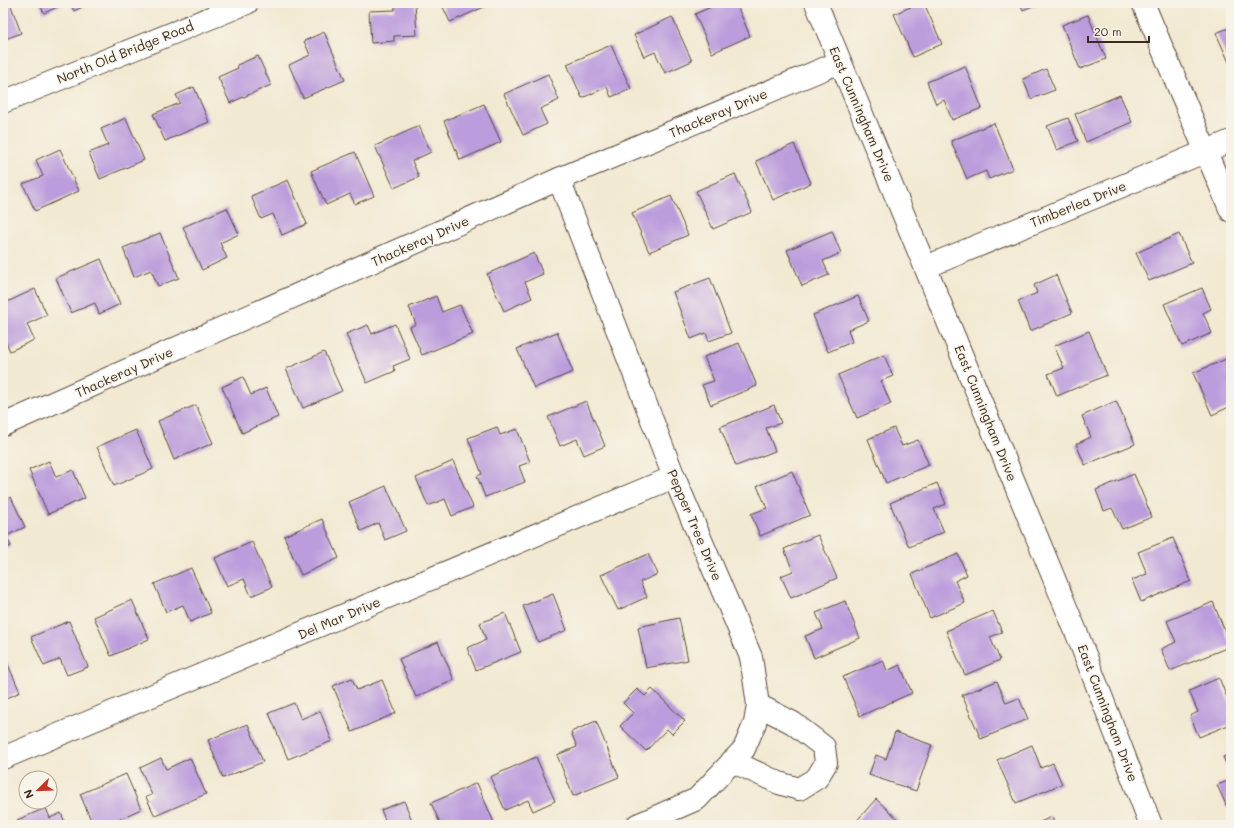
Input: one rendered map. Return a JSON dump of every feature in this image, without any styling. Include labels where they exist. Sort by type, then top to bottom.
[{"type":"street","name":"North Old Bridge Road","points":[[3,102],[247,3]]},
{"type":"street","name":"East Cunningham Drive","points":[[816,3],[1077,634],[1151,825]]},
{"type":"street","points":[[1143,3],[1231,211]]},
{"type":"street","name":"Thackeray Drive","points":[[3,425],[559,180],[840,62]]},
{"type":"street","name":"Timberlea Drive","points":[[926,268],[1231,141]]},
{"type":"street","name":"Pepper Tree Drive","points":[[559,180],[674,477],[751,657],[758,705],[754,723],[744,749],[697,799],[637,825]]},
{"type":"street","name":"Del Mar Drive","points":[[3,758],[674,477]]},
{"type":"street","points":[[732,761],[779,784],[799,789],[817,778],[826,764],[824,747],[793,724],[758,705]]},
{"type":"building","points":[[3,3],[10,3],[21,33],[3,40]]},
{"type":"building","points":[[39,3],[66,3],[44,13]]},
{"type":"building","points":[[70,3],[91,3],[74,11]]},
{"type":"building","points":[[395,3],[415,3],[417,35],[394,36],[394,41],[371,43],[369,11],[395,10]]},
{"type":"building","points":[[441,3],[490,3],[491,4],[450,22]]},
{"type":"building","points":[[720,3],[736,3],[750,36],[712,53],[695,14]]},
{"type":"building","points":[[920,3],[924,3],[942,44],[913,57],[894,14]]},
{"type":"building","points":[[1020,3],[1040,3],[1023,10]]},
{"type":"building","points":[[1088,15],[1106,59],[1080,69],[1062,25]]},
{"type":"building","points":[[672,17],[692,61],[665,73],[655,52],[644,57],[634,35]]},
{"type":"building","points":[[1231,27],[1231,67],[1216,33]]},
{"type":"building","points":[[324,32],[345,80],[303,98],[289,65],[310,55],[304,41]]},
{"type":"building","points":[[611,45],[631,89],[611,97],[607,87],[582,98],[567,64]]},
{"type":"building","points":[[258,56],[271,85],[230,103],[218,77],[238,68],[237,65]]},
{"type":"building","points":[[965,66],[982,108],[952,120],[944,100],[936,104],[927,82]]},
{"type":"building","points":[[1046,69],[1055,90],[1031,99],[1023,79]]},
{"type":"building","points":[[548,74],[559,100],[540,109],[547,124],[523,135],[504,94]]},
{"type":"building","points":[[194,87],[209,122],[165,141],[153,114],[180,103],[176,95]]},
{"type":"building","points":[[1120,95],[1132,122],[1086,142],[1075,114]]},
{"type":"building","points":[[484,104],[501,142],[460,160],[444,121]]},
{"type":"building","points":[[126,118],[144,160],[100,179],[89,153],[108,145],[101,129]]},
{"type":"building","points":[[1068,118],[1078,141],[1057,150],[1047,126]]},
{"type":"building","points":[[994,123],[1013,169],[989,179],[986,171],[967,179],[951,141]]},
{"type":"building","points":[[419,126],[431,152],[412,161],[419,177],[394,188],[375,146]]},
{"type":"building","points":[[794,144],[811,183],[773,200],[756,161]]},
{"type":"building","points":[[60,149],[79,191],[35,211],[23,184],[43,176],[36,160]]},
{"type":"building","points":[[355,152],[374,196],[355,204],[350,194],[326,205],[311,171]]},
{"type":"building","points":[[735,174],[752,212],[713,229],[696,191]]},
{"type":"building","points":[[288,180],[307,224],[282,235],[273,214],[261,219],[251,196]]},
{"type":"building","points":[[671,196],[688,235],[649,252],[632,213]]},
{"type":"building","points":[[227,208],[239,234],[220,243],[227,258],[202,270],[183,227]]},
{"type":"building","points":[[832,231],[841,253],[823,261],[829,275],[802,286],[787,250]]},
{"type":"building","points":[[160,233],[179,278],[158,286],[151,270],[134,277],[123,248]]},
{"type":"building","points":[[1179,234],[1192,263],[1149,281],[1136,253]]},
{"type":"building","points":[[534,253],[543,274],[525,282],[532,298],[504,311],[487,274]]},
{"type":"building","points":[[101,259],[120,304],[99,314],[95,303],[71,313],[56,278]]},
{"type":"building","points":[[1056,275],[1072,313],[1030,331],[1018,301],[1037,293],[1034,285]]},
{"type":"building","points":[[710,278],[731,333],[709,341],[706,333],[691,339],[673,292]]},
{"type":"building","points":[[1202,288],[1211,309],[1203,313],[1212,333],[1182,346],[1164,304]]},
{"type":"building","points":[[35,289],[47,315],[27,324],[34,340],[10,351],[3,336],[3,304]]},
{"type":"building","points":[[436,296],[442,312],[460,305],[473,334],[422,355],[410,327],[416,324],[409,307]]},
{"type":"building","points":[[858,296],[869,321],[848,330],[852,342],[828,352],[813,315]]},
{"type":"building","points":[[395,324],[410,359],[393,366],[395,371],[367,383],[346,334],[368,325],[372,334]]},
{"type":"building","points":[[1089,331],[1107,375],[1057,396],[1048,374],[1064,368],[1054,346]]},
{"type":"building","points":[[557,332],[573,372],[534,388],[517,349]]},
{"type":"building","points":[[739,343],[757,386],[711,405],[702,385],[714,381],[704,357]]},
{"type":"building","points":[[324,352],[342,391],[303,408],[286,369]]},
{"type":"building","points":[[884,355],[893,376],[881,381],[891,404],[857,418],[838,375]]},
{"type":"building","points":[[1231,357],[1231,406],[1212,415],[1193,373]]},
{"type":"building","points":[[243,377],[251,395],[266,388],[278,417],[242,433],[222,387]]},
{"type":"building","points":[[586,401],[605,446],[584,455],[577,439],[560,446],[548,417]]},
{"type":"building","points":[[1116,401],[1135,444],[1085,465],[1076,444],[1091,437],[1082,416]]},
{"type":"building","points":[[196,405],[213,443],[174,460],[158,421]]},
{"type":"building","points":[[774,405],[781,423],[766,428],[775,451],[736,466],[720,427]]},
{"type":"building","points":[[497,427],[500,435],[517,429],[530,462],[519,466],[525,482],[485,497],[477,476],[482,474],[468,438]]},
{"type":"building","points":[[894,428],[902,446],[918,440],[929,465],[886,483],[868,439]]},
{"type":"building","points":[[136,430],[153,469],[114,486],[97,447]]},
{"type":"building","points":[[49,461],[56,477],[73,470],[85,498],[48,514],[29,470]]},
{"type":"building","points":[[453,461],[473,507],[452,516],[445,499],[428,506],[416,478]]},
{"type":"building","points":[[792,471],[810,515],[760,536],[751,514],[767,508],[757,486]]},
{"type":"building","points":[[1134,474],[1152,517],[1122,529],[1112,508],[1104,511],[1096,490]]},
{"type":"building","points":[[937,483],[946,504],[934,509],[944,532],[909,547],[890,503]]},
{"type":"building","points":[[386,486],[406,531],[385,540],[378,523],[361,531],[349,502]]},
{"type":"building","points":[[11,497],[25,527],[6,536],[11,546],[3,550],[3,501]]},
{"type":"building","points":[[322,519],[339,558],[301,575],[284,536]]},
{"type":"building","points":[[818,535],[837,578],[791,598],[781,576],[793,571],[784,549]]},
{"type":"building","points":[[1173,538],[1191,581],[1141,602],[1132,580],[1147,574],[1138,552]]},
{"type":"building","points":[[252,542],[272,587],[251,596],[244,579],[227,586],[215,558]]},
{"type":"building","points":[[648,554],[658,574],[640,582],[647,597],[618,610],[601,575]]},
{"type":"building","points":[[958,554],[967,575],[955,581],[965,603],[930,618],[912,574]]},
{"type":"building","points":[[191,568],[211,613],[190,622],[183,605],[166,612],[154,584]]},
{"type":"building","points":[[553,594],[567,630],[538,642],[523,606]]},
{"type":"building","points":[[132,600],[149,639],[111,656],[94,617]]},
{"type":"building","points":[[845,601],[860,638],[814,658],[805,636],[823,629],[816,613]]},
{"type":"building","points":[[1213,602],[1231,646],[1170,671],[1161,649],[1176,642],[1167,621]]},
{"type":"building","points":[[993,611],[1002,632],[990,637],[1000,660],[965,675],[946,631]]},
{"type":"building","points":[[505,613],[521,652],[476,670],[467,648],[486,640],[480,623]]},
{"type":"building","points":[[679,618],[688,660],[646,668],[638,627]]},
{"type":"building","points":[[69,621],[88,667],[67,675],[60,659],[44,666],[31,637]]},
{"type":"building","points":[[438,642],[454,680],[416,697],[399,659]]},
{"type":"building","points":[[3,653],[20,692],[3,700]]},
{"type":"building","points":[[883,660],[887,671],[900,665],[912,693],[860,716],[843,677]]},
{"type":"building","points":[[352,678],[357,690],[382,680],[396,713],[352,732],[333,686]]},
{"type":"building","points":[[1219,678],[1231,707],[1231,724],[1199,737],[1190,716],[1198,712],[1189,691]]},
{"type":"building","points":[[997,681],[1006,703],[1019,698],[1028,719],[981,739],[962,695]]},
{"type":"building","points":[[637,689],[645,696],[652,689],[685,721],[672,734],[667,729],[646,751],[620,726],[633,713],[623,703]]},
{"type":"building","points":[[294,703],[301,719],[320,711],[332,741],[288,759],[269,713]]},
{"type":"building","points":[[596,721],[619,777],[573,796],[557,755],[577,747],[571,732]]},
{"type":"building","points":[[248,724],[263,762],[223,778],[208,740]]},
{"type":"building","points":[[895,732],[932,745],[916,791],[869,775],[876,755],[886,759]]},
{"type":"building","points":[[1032,745],[1041,768],[1053,763],[1062,784],[1016,803],[997,760]]},
{"type":"building","points":[[1231,754],[1231,775],[1223,757]]},
{"type":"building","points":[[536,757],[555,801],[533,811],[528,800],[505,810],[490,777]]},
{"type":"building","points":[[161,758],[166,769],[190,758],[206,794],[155,816],[146,797],[152,795],[140,768]]},
{"type":"building","points":[[126,774],[141,809],[106,825],[93,825],[80,794]]},
{"type":"building","points":[[1231,780],[1231,805],[1227,807],[1217,785]]},
{"type":"building","points":[[477,783],[495,825],[441,825],[431,803]]},
{"type":"building","points":[[876,799],[904,825],[853,825]]},
{"type":"building","points":[[404,801],[414,825],[387,825],[381,810]]},
{"type":"building","points":[[41,810],[47,810],[50,818],[61,813],[66,825],[19,825],[17,820]]},
{"type":"building","points":[[1052,817],[1055,825],[1033,825]]}]
